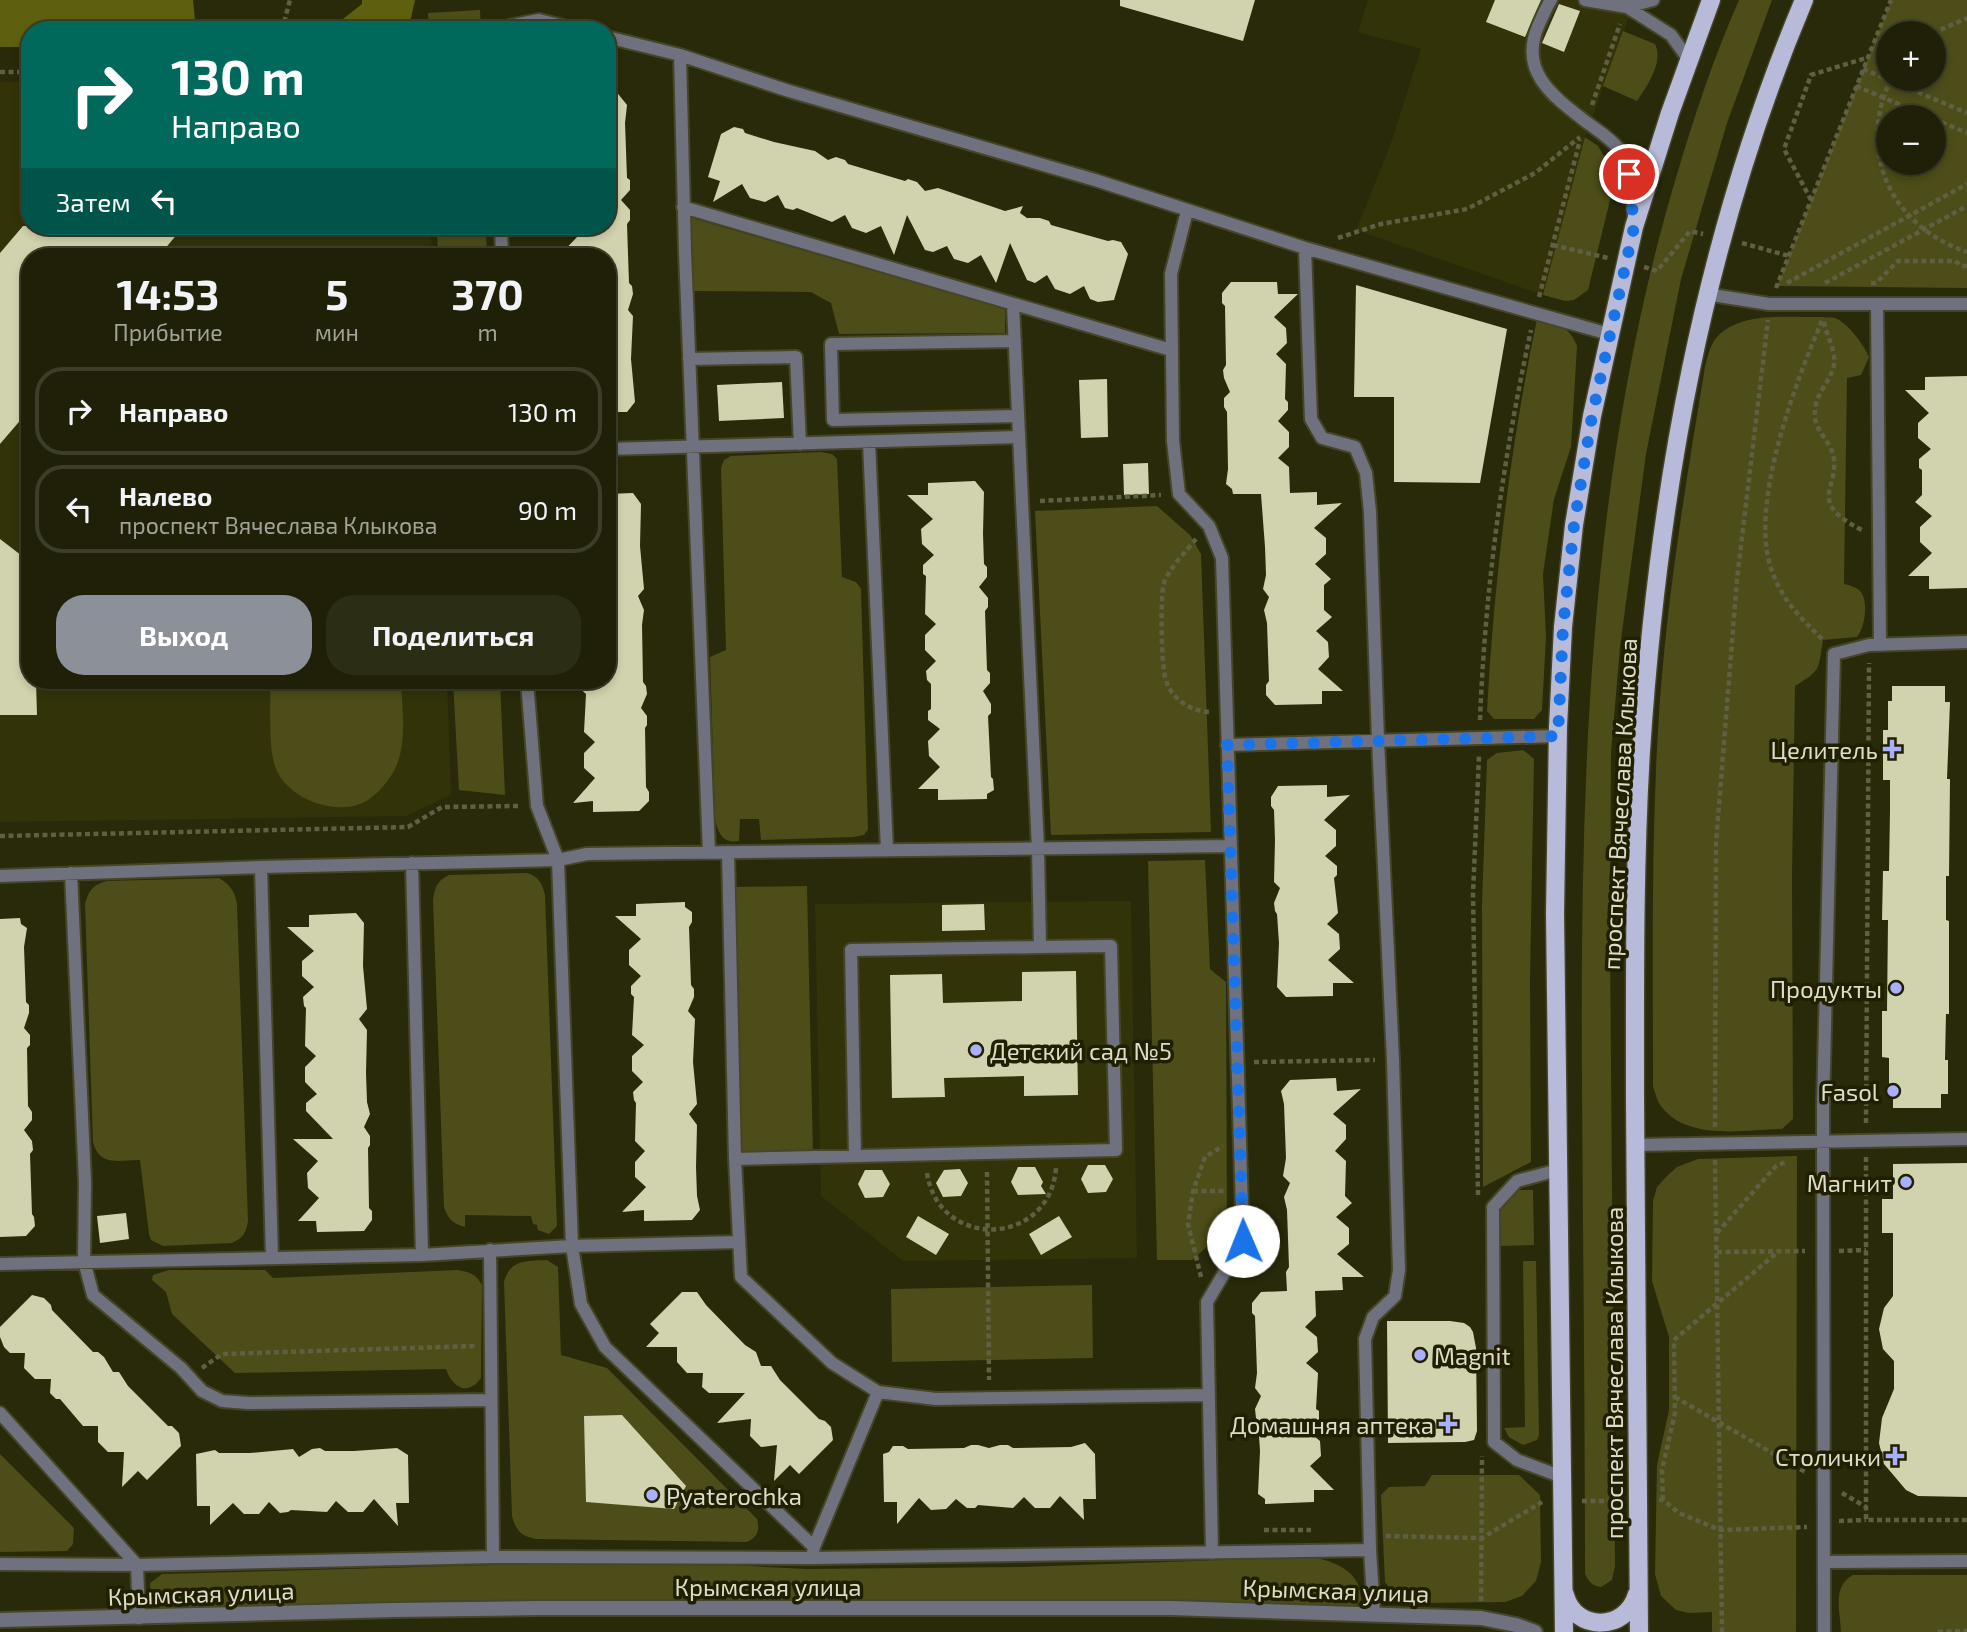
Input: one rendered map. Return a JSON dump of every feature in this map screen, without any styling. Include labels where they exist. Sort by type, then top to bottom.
[{"type":"main road","name":"проспект Вячеслава Клыкова","points":[[1564,1632],[1555,914],[1563,627],[1574,525],[1592,416],[1634,227],[1670,113],[1711,0]]},
{"type":"main road","name":"проспект Вячеслава Клыкова","points":[[1639,1632],[1635,911],[1641,756],[1649,648],[1674,458],[1706,294],[1756,123],[1804,0]]},
{"type":"main road","points":[[1564,1588],[1567,1604],[1578,1616],[1592,1623],[1609,1624],[1623,1617],[1634,1605],[1639,1589]]},
{"type":"street","name":"Крымская улица","points":[[0,1620],[537,1608],[1171,1608],[1481,1618],[1535,1632]]},
{"type":"lane","points":[[1551,0],[1533,37],[1532,64],[1539,78],[1566,106],[1620,151],[1626,163],[1634,227]]},
{"type":"lane","points":[[1585,0],[1627,4],[1653,0]]},
{"type":"lane","points":[[1627,4],[1671,35],[1689,60]]},
{"type":"lane","points":[[616,39],[680,55],[789,91],[1083,176],[1305,248],[1609,334]]},
{"type":"lane","points":[[680,55],[683,207],[709,852]]},
{"type":"lane","points":[[683,207],[1171,351]]},
{"type":"lane","points":[[1187,211],[1171,274],[1173,442],[1179,494],[1209,526],[1222,558],[1243,1241],[1207,1302],[1212,1553]]},
{"type":"lane","points":[[1305,248],[1311,419],[1322,438],[1355,447],[1366,473],[1370,512],[1399,1270],[1395,1296],[1373,1317],[1365,1339],[1374,1613]]},
{"type":"lane","points":[[1706,294],[1769,304],[1967,304]]},
{"type":"lane","points":[[1877,304],[1880,645]]},
{"type":"lane","points":[[1013,305],[1038,849],[1040,947]]},
{"type":"lane","points":[[1015,341],[831,344],[833,420],[1018,416]]},
{"type":"lane","points":[[689,359],[796,357],[800,444]]},
{"type":"lane","points":[[616,449],[1019,437]]},
{"type":"lane","points":[[869,442],[887,850]]},
{"type":"lane","points":[[1824,1632],[1823,1142],[1834,654],[1869,645],[1967,642]]},
{"type":"lane","points":[[528,689],[537,806],[558,860],[572,1246],[581,1304],[605,1347],[813,1552]]},
{"type":"lane","points":[[1227,745],[1558,736]]},
{"type":"lane","points":[[0,876],[558,860],[587,854],[1231,846]]},
{"type":"lane","points":[[727,852],[735,1159],[741,1277],[832,1363],[878,1392],[936,1399],[1209,1395]]},
{"type":"lane","points":[[412,863],[422,1255]]},
{"type":"lane","points":[[261,867],[272,1257]]},
{"type":"lane","points":[[71,873],[85,1182],[84,1261],[93,1295],[190,1377],[202,1391],[222,1401],[490,1400]]},
{"type":"lane","points":[[735,1159],[1116,1150],[1111,946],[851,950],[855,1156]]},
{"type":"lane","points":[[1635,1145],[1967,1139]]},
{"type":"lane","points":[[1558,1170],[1517,1181],[1493,1207],[1494,1442],[1517,1460],[1562,1477]]},
{"type":"lane","points":[[0,1264],[422,1255],[572,1246],[739,1242]]},
{"type":"lane","points":[[490,1250],[493,1557]]},
{"type":"lane","points":[[813,1552],[878,1392]]},
{"type":"lane","points":[[0,1413],[138,1565],[139,1618]]},
{"type":"lane","points":[[0,1564],[138,1565],[813,1552],[1212,1553],[1370,1550]]},
{"type":"lane","points":[[1824,1562],[1967,1561]]},
{"type":"path","points":[[284,21],[290,0]]},
{"type":"path","points":[[1722,1632],[1715,1143],[1716,843],[1737,579],[1769,304],[1891,0]]},
{"type":"path","points":[[1479,1203],[1473,893],[1482,673],[1498,514],[1516,398],[1534,314],[1581,137],[1627,4]]},
{"type":"path","points":[[1946,27],[1967,18]]},
{"type":"path","points":[[1811,200],[1784,149],[1811,75],[1867,58]]},
{"type":"path","points":[[1863,69],[1876,74]]},
{"type":"path","points":[[0,72],[21,72]]},
{"type":"path","points":[[1856,86],[1900,105]]},
{"type":"path","points":[[1886,91],[1877,125],[1878,154],[1886,183],[1901,208],[1923,230],[1946,245],[1967,252]]},
{"type":"path","points":[[1916,91],[1967,113]]},
{"type":"path","points":[[1946,124],[1967,133]]},
{"type":"path","points":[[1305,248],[1381,224],[1466,209],[1535,173],[1581,137]]},
{"type":"path","points":[[1799,283],[1787,283],[1967,184]]},
{"type":"path","points":[[1825,283],[1967,206]]},
{"type":"path","points":[[1553,245],[1657,271],[1690,231],[1789,256]]},
{"type":"path","points":[[1863,283],[1876,283],[1898,261],[1955,261],[1967,266]]},
{"type":"path","points":[[1812,283],[1838,283]]},
{"type":"path","points":[[1834,654],[1794,612],[1777,585],[1766,552],[1765,527],[1776,452],[1786,416],[1797,379],[1824,317],[1834,356],[1833,368],[1819,395],[1815,420],[1817,430],[1831,450],[1833,462],[1829,500],[1836,514],[1845,522],[1879,538]]},
{"type":"path","points":[[1022,501],[1179,494]]},
{"type":"path","points":[[1209,526],[1164,582],[1161,619],[1166,681],[1178,699],[1197,712],[1226,711]]},
{"type":"path","points":[[0,836],[408,827],[442,807],[537,806]]},
{"type":"path","points":[[1236,1062],[1393,1059]]},
{"type":"path","points":[[1207,1302],[1188,1224],[1193,1191],[1205,1157],[1241,1134]]},
{"type":"path","points":[[1716,1234],[1775,1167],[1787,1161]]},
{"type":"path","points":[[926,1165],[929,1185],[938,1203],[950,1216],[968,1226],[988,1230],[1008,1228],[1028,1219],[1039,1209],[1049,1195],[1055,1177],[1056,1162]]},
{"type":"path","points":[[987,1164],[989,1398]]},
{"type":"path","points":[[1193,1191],[1242,1191]]},
{"type":"path","points":[[1717,1252],[1866,1250]]},
{"type":"path","points":[[1663,1500],[1662,1470],[1675,1413],[1674,1340],[1779,1251]]},
{"type":"path","points":[[190,1377],[222,1354],[492,1346]]},
{"type":"path","points":[[1675,1397],[1866,1507]]},
{"type":"path","points":[[1481,1618],[1482,1443]]},
{"type":"path","points":[[1938,1632],[1967,1631]]},
{"type":"shaded area","points":[[0,0],[193,0],[195,21],[21,21],[21,47],[0,47]]},
{"type":"shaded area","points":[[362,0],[415,0],[410,21],[340,21],[362,4]]},
{"type":"shaded area","points":[[1368,0],[1635,0],[1585,137],[1543,295],[1356,230],[1390,146],[1421,49],[1358,32]]},
{"type":"shaded area","points":[[1739,0],[1772,0],[1727,123],[1681,279],[1646,454],[1620,647],[1611,753],[1615,1566],[1612,1580],[1601,1587],[1591,1583],[1585,1574],[1583,857],[1595,629],[1623,404],[1646,292],[1689,135]]},
{"type":"shaded area","points":[[1891,0],[1967,0],[1967,288],[1777,286],[1876,38],[1876,91],[1946,91],[1946,21],[1883,21]]},
{"type":"shaded area","points":[[480,10],[481,21],[428,21],[428,13]]},
{"type":"shaded area","points":[[1623,31],[1655,44],[1657,51],[1653,74],[1637,101],[1603,86]]},
{"type":"shaded area","points":[[0,82],[21,82],[21,235],[431,235],[432,248],[21,248],[21,689],[447,689],[451,795],[406,816],[0,822]]},
{"type":"shaded area","points":[[1585,137],[1598,146],[1609,165],[1611,196],[1588,290],[1574,300],[1565,301],[1543,295]]},
{"type":"shaded area","points":[[688,217],[1005,309],[1005,333],[839,334],[831,303],[811,292],[691,291]]},
{"type":"shaded area","points":[[437,235],[486,235],[487,248],[438,248]]},
{"type":"shaded area","points":[[1835,318],[1850,329],[1869,357],[1861,375],[1847,378],[1844,584],[1854,587],[1863,595],[1865,614],[1857,637],[1823,640],[1817,668],[1795,686],[1792,875],[1793,1119],[1782,1129],[1701,1129],[1672,1117],[1660,1104],[1653,1086],[1653,864],[1658,730],[1665,639],[1683,503],[1705,367],[1714,341],[1724,331],[1749,320]]},
{"type":"shaded area","points":[[1537,319],[1566,330],[1577,346],[1571,447],[1554,499],[1543,574],[1546,637],[1542,710],[1534,719],[1494,719],[1487,711],[1499,563],[1511,465]]},
{"type":"shaded area","points":[[821,452],[832,454],[837,459],[842,577],[856,582],[861,589],[868,829],[864,835],[853,837],[761,840],[759,819],[740,819],[739,841],[729,841],[720,833],[715,819],[710,657],[726,650],[721,468],[724,460],[731,456]]},
{"type":"shaded area","points":[[1157,506],[1190,535],[1201,554],[1211,832],[1051,835],[1035,511]]},
{"type":"shaded area","points":[[270,689],[401,689],[403,727],[398,761],[384,785],[375,795],[360,804],[348,807],[323,805],[310,801],[288,787],[275,766],[271,736]]},
{"type":"shaded area","points":[[453,689],[500,689],[505,795],[459,790]]},
{"type":"shaded area","points":[[1523,750],[1534,759],[1530,980],[1531,1162],[1483,1187],[1482,905],[1487,760],[1497,753]]},
{"type":"shaded area","points":[[1205,860],[1210,969],[1226,982],[1227,1229],[1192,1260],[1157,1260],[1148,861]]},
{"type":"shaded area","points":[[527,873],[539,881],[545,895],[557,1226],[549,1234],[538,1230],[531,1216],[465,1215],[465,1227],[452,1220],[444,1207],[433,900],[435,891],[439,882],[449,875]]},
{"type":"shaded area","points":[[219,878],[231,889],[237,904],[248,1221],[243,1235],[232,1243],[163,1246],[151,1240],[149,1234],[140,1160],[105,1159],[96,1150],[93,1142],[85,904],[92,889],[107,881]]},
{"type":"shaded area","points":[[807,886],[813,1153],[739,1155],[735,887]]},
{"type":"shaded area","name":"Детский сад №5","points":[[1131,901],[1137,1258],[903,1261],[821,1196],[815,904]]},
{"type":"shaded area","points":[[1797,1156],[1796,1632],[1712,1632],[1712,1612],[1689,1613],[1676,1610],[1661,1596],[1655,1574],[1657,1465],[1669,1410],[1669,1337],[1652,1281],[1653,1201],[1657,1187],[1667,1176],[1677,1167],[1698,1159]]},
{"type":"shaded area","points":[[1518,1190],[1533,1190],[1534,1245],[1501,1246],[1500,1205]]},
{"type":"shaded area","points":[[547,1260],[558,1267],[561,1355],[607,1368],[757,1519],[758,1527],[754,1538],[747,1542],[536,1539],[517,1529],[512,1516],[504,1282],[515,1265],[526,1261]]},
{"type":"shaded area","points":[[1523,1261],[1536,1261],[1539,1435],[1537,1440],[1523,1445],[1509,1437],[1504,1428],[1525,1427]]},
{"type":"shaded area","points":[[169,1270],[265,1270],[273,1278],[458,1270],[469,1273],[482,1285],[481,1378],[476,1384],[465,1388],[452,1381],[446,1369],[235,1373],[172,1314],[166,1292],[152,1280],[153,1275]]},
{"type":"shaded area","points":[[1092,1285],[1093,1358],[892,1362],[891,1289]]},
{"type":"shaded area","points":[[0,1454],[74,1528],[73,1544],[67,1551],[0,1552]]},
{"type":"shaded area","points":[[1432,1475],[1519,1475],[1540,1495],[1541,1562],[1536,1581],[1522,1596],[1505,1602],[1416,1603],[1393,1593],[1385,1582],[1381,1495],[1389,1487],[1425,1486]]},
{"type":"shaded area","points":[[1311,1557],[1329,1561],[1352,1575],[1360,1590],[1361,1600],[1355,1607],[754,1601],[155,1607],[151,1601],[150,1583],[162,1574],[492,1565],[731,1565],[807,1569],[1023,1567]]},
{"type":"shaded area","points":[[1853,1575],[1967,1575],[1967,1632],[1841,1632],[1840,1592],[1842,1585]]},
{"type":"building","points":[[1120,0],[1255,0],[1243,41],[1120,6]]},
{"type":"building","points":[[1495,0],[1541,0],[1525,37],[1486,22]]},
{"type":"building","points":[[1559,4],[1580,11],[1564,52],[1542,43]]},
{"type":"building","points":[[616,91],[627,105],[627,178],[630,180],[630,190],[621,200],[630,210],[627,224],[629,283],[633,294],[628,310],[633,316],[631,359],[635,402],[627,412],[616,412],[616,248],[567,248],[578,236],[616,235]]},
{"type":"building","points":[[734,127],[774,142],[815,151],[828,160],[836,157],[848,164],[917,182],[925,191],[938,188],[1005,211],[1023,206],[1020,213],[1027,218],[1040,218],[1049,221],[1051,225],[1121,242],[1128,254],[1114,300],[1098,302],[1090,299],[1084,286],[1070,294],[1055,289],[1047,275],[1035,283],[1027,280],[1010,243],[996,283],[981,255],[968,263],[954,259],[947,246],[933,252],[925,250],[907,215],[894,255],[881,226],[866,233],[852,228],[845,215],[832,222],[797,208],[785,208],[778,195],[765,202],[750,198],[742,184],[713,202],[720,181],[708,177],[721,134]]},
{"type":"building","points":[[21,228],[21,235],[176,235],[166,248],[21,248],[21,420],[0,444],[0,253]]},
{"type":"building","points":[[1231,282],[1277,282],[1278,294],[1298,294],[1274,317],[1286,328],[1287,343],[1276,354],[1286,364],[1285,399],[1288,402],[1288,410],[1278,421],[1289,432],[1289,447],[1278,458],[1289,467],[1290,493],[1317,492],[1317,505],[1342,503],[1314,528],[1326,538],[1326,554],[1315,564],[1331,579],[1324,585],[1324,610],[1332,617],[1316,631],[1328,642],[1329,657],[1318,669],[1343,691],[1322,691],[1322,704],[1275,705],[1266,695],[1269,681],[1264,610],[1269,597],[1263,589],[1266,575],[1261,494],[1233,494],[1226,484],[1227,412],[1224,398],[1230,392],[1223,370],[1226,365],[1225,306],[1222,303],[1222,293]]},
{"type":"building","points":[[1356,285],[1507,329],[1480,483],[1394,482],[1394,397],[1354,397]]},
{"type":"building","points":[[1967,376],[1967,588],[1929,589],[1929,576],[1908,576],[1932,553],[1920,542],[1920,527],[1932,516],[1915,502],[1922,495],[1919,459],[1931,449],[1918,438],[1918,423],[1929,413],[1905,390],[1925,390],[1925,377]]},
{"type":"building","points":[[1107,379],[1108,437],[1081,438],[1079,380]]},
{"type":"building","points":[[782,382],[784,418],[719,421],[717,385]]},
{"type":"building","points":[[1148,463],[1149,494],[1124,495],[1123,464]]},
{"type":"building","points":[[975,481],[984,492],[984,564],[987,567],[987,577],[979,587],[988,598],[985,611],[990,683],[983,691],[991,704],[991,713],[988,716],[994,790],[987,794],[987,799],[938,800],[938,789],[918,789],[940,767],[929,756],[928,741],[940,729],[928,720],[931,684],[927,680],[926,671],[936,661],[925,650],[925,635],[936,624],[925,614],[926,576],[923,574],[923,565],[934,555],[922,544],[921,529],[933,519],[907,495],[928,495],[928,483]]},
{"type":"building","points":[[633,493],[641,504],[640,546],[644,589],[638,596],[644,610],[643,682],[647,694],[641,708],[647,716],[646,787],[649,801],[639,811],[593,812],[593,801],[573,803],[595,778],[584,768],[584,753],[595,742],[584,732],[586,694],[581,689],[616,689],[616,494]]},
{"type":"building","points":[[0,539],[21,555],[21,689],[36,689],[37,715],[0,715]]},
{"type":"building","points":[[1892,686],[1945,686],[1945,702],[1950,702],[1947,779],[1950,779],[1949,876],[1946,876],[1949,1014],[1946,1014],[1945,1060],[1948,1060],[1948,1094],[1941,1094],[1941,1108],[1893,1108],[1893,1089],[1889,1089],[1889,1058],[1882,1057],[1882,1011],[1887,1011],[1888,920],[1882,920],[1883,871],[1889,871],[1890,811],[1890,780],[1883,780],[1883,730],[1888,730],[1888,701],[1892,701]]},
{"type":"building","points":[[1327,785],[1327,797],[1350,795],[1324,820],[1336,830],[1336,846],[1325,856],[1337,866],[1337,875],[1334,878],[1338,913],[1327,924],[1339,934],[1340,949],[1328,960],[1354,983],[1333,983],[1333,996],[1286,997],[1277,987],[1279,943],[1274,903],[1280,888],[1274,882],[1274,810],[1271,797],[1278,786]]},
{"type":"building","points":[[685,902],[685,907],[692,912],[689,927],[691,985],[694,997],[688,1011],[695,1019],[693,1062],[697,1104],[689,1114],[697,1125],[697,1196],[700,1210],[692,1220],[644,1221],[644,1210],[622,1212],[646,1187],[635,1177],[635,1162],[645,1151],[635,1141],[636,1103],[633,1092],[643,1082],[632,1071],[632,1056],[644,1045],[632,1035],[634,997],[631,994],[631,986],[641,976],[629,965],[629,950],[641,939],[615,916],[636,916],[636,904]]},
{"type":"building","points":[[984,904],[985,930],[942,931],[942,905]]},
{"type":"building","points":[[356,913],[364,923],[363,966],[367,1009],[359,1019],[367,1030],[367,1102],[370,1114],[364,1127],[370,1136],[369,1208],[372,1211],[372,1220],[364,1231],[317,1232],[316,1221],[298,1221],[319,1198],[308,1188],[307,1173],[318,1161],[293,1139],[333,1139],[306,1111],[306,1103],[317,1094],[305,1082],[305,1067],[316,1056],[305,1046],[306,1008],[303,997],[314,987],[302,976],[302,961],[314,951],[287,927],[309,927],[309,915]]},
{"type":"building","points":[[20,918],[21,924],[27,928],[24,947],[26,1002],[29,1005],[29,1013],[24,1028],[30,1035],[30,1045],[27,1048],[28,1106],[32,1112],[32,1120],[24,1130],[32,1141],[32,1214],[35,1226],[26,1236],[0,1237],[0,919]]},
{"type":"building","points":[[1076,971],[1078,1095],[1024,1096],[1024,1076],[944,1078],[945,1097],[892,1098],[890,975],[942,974],[943,1003],[1022,1001],[1022,972]]},
{"type":"building","points":[[1336,1078],[1337,1091],[1361,1089],[1333,1114],[1346,1125],[1346,1139],[1335,1151],[1346,1161],[1345,1196],[1352,1203],[1336,1217],[1349,1228],[1349,1244],[1337,1254],[1364,1277],[1342,1277],[1343,1290],[1315,1291],[1316,1316],[1305,1327],[1317,1337],[1318,1352],[1306,1363],[1318,1373],[1316,1409],[1319,1411],[1319,1420],[1308,1431],[1320,1441],[1321,1456],[1310,1466],[1334,1490],[1314,1490],[1314,1502],[1265,1504],[1265,1499],[1258,1494],[1260,1451],[1255,1409],[1261,1396],[1255,1388],[1255,1316],[1252,1313],[1252,1303],[1261,1292],[1287,1291],[1286,1272],[1289,1267],[1284,1197],[1290,1183],[1283,1176],[1286,1158],[1281,1091],[1290,1080]]},
{"type":"building","points":[[1967,1163],[1967,1497],[1918,1496],[1906,1490],[1884,1464],[1879,1443],[1882,1418],[1894,1389],[1894,1361],[1883,1349],[1879,1329],[1884,1308],[1893,1296],[1893,1233],[1882,1233],[1882,1199],[1893,1199],[1893,1164]]},
{"type":"building","points":[[1088,1165],[1105,1165],[1113,1179],[1106,1192],[1088,1193],[1081,1179]]},
{"type":"building","points":[[1018,1167],[1035,1167],[1046,1194],[1018,1195],[1011,1182]]},
{"type":"building","points":[[960,1169],[968,1183],[961,1196],[943,1197],[936,1183],[944,1170]]},
{"type":"building","points":[[865,1170],[882,1170],[890,1184],[883,1197],[865,1198],[858,1184]]},
{"type":"building","points":[[126,1213],[129,1239],[100,1243],[97,1216]]},
{"type":"building","points":[[918,1216],[949,1234],[936,1255],[906,1237]]},
{"type":"building","points":[[1059,1216],[1072,1237],[1041,1255],[1029,1234]]},
{"type":"building","points":[[682,1292],[697,1292],[745,1345],[756,1352],[761,1366],[771,1366],[780,1380],[819,1419],[831,1427],[833,1440],[799,1474],[790,1465],[774,1481],[777,1445],[761,1447],[750,1436],[751,1419],[717,1423],[745,1393],[709,1393],[702,1387],[703,1373],[687,1373],[677,1362],[677,1347],[646,1347],[659,1333],[650,1324]]},
{"type":"building","points":[[32,1295],[44,1298],[52,1310],[93,1352],[104,1357],[113,1372],[119,1372],[128,1386],[168,1426],[172,1426],[179,1433],[181,1446],[147,1480],[138,1471],[122,1487],[124,1452],[108,1452],[98,1442],[98,1426],[83,1426],[60,1399],[50,1393],[51,1379],[35,1379],[24,1368],[25,1353],[10,1353],[4,1347],[0,1327]]},
{"type":"building","points":[[1387,1321],[1450,1321],[1464,1323],[1470,1327],[1476,1348],[1477,1431],[1474,1440],[1388,1443]]},
{"type":"building","points":[[622,1415],[686,1486],[674,1509],[586,1502],[584,1416]]},
{"type":"building","points":[[1085,1443],[1095,1454],[1096,1499],[1083,1499],[1084,1520],[1060,1496],[1050,1508],[1035,1508],[1024,1497],[1013,1508],[978,1505],[975,1508],[967,1508],[956,1499],[946,1509],[931,1510],[919,1498],[897,1524],[897,1502],[884,1502],[883,1454],[889,1452],[893,1446],[908,1449],[964,1448],[971,1445],[989,1448],[1008,1445],[1013,1448],[1071,1447]]},
{"type":"building","points":[[320,1448],[325,1451],[354,1451],[397,1448],[408,1455],[409,1503],[396,1503],[398,1526],[374,1499],[363,1512],[348,1512],[336,1501],[327,1512],[291,1510],[280,1513],[269,1502],[259,1514],[244,1514],[233,1503],[210,1525],[210,1506],[197,1506],[196,1454],[215,1450],[219,1453],[250,1453],[293,1449],[299,1457],[312,1449]]},
{"type":"place","name":"Целитель","points":[[1892,749]]},
{"type":"place","name":"Продукты","points":[[1896,988]]},
{"type":"place","name":"Детский сад №5","points":[[976,1050]]},
{"type":"place","name":"Fasol","points":[[1893,1091]]},
{"type":"place","name":"Магнит","points":[[1906,1182]]},
{"type":"place","name":"Magnit","points":[[1420,1355]]},
{"type":"place","name":"Домашняя аптека","points":[[1448,1424]]},
{"type":"place","name":"Столички","points":[[1895,1456]]},
{"type":"place","name":"Pyaterochka","points":[[652,1495]]},
{"type":"route","points":[[1243,1241],[1227,745],[1558,736],[1563,627],[1574,525],[1592,416],[1634,227],[1629,174]]}]
